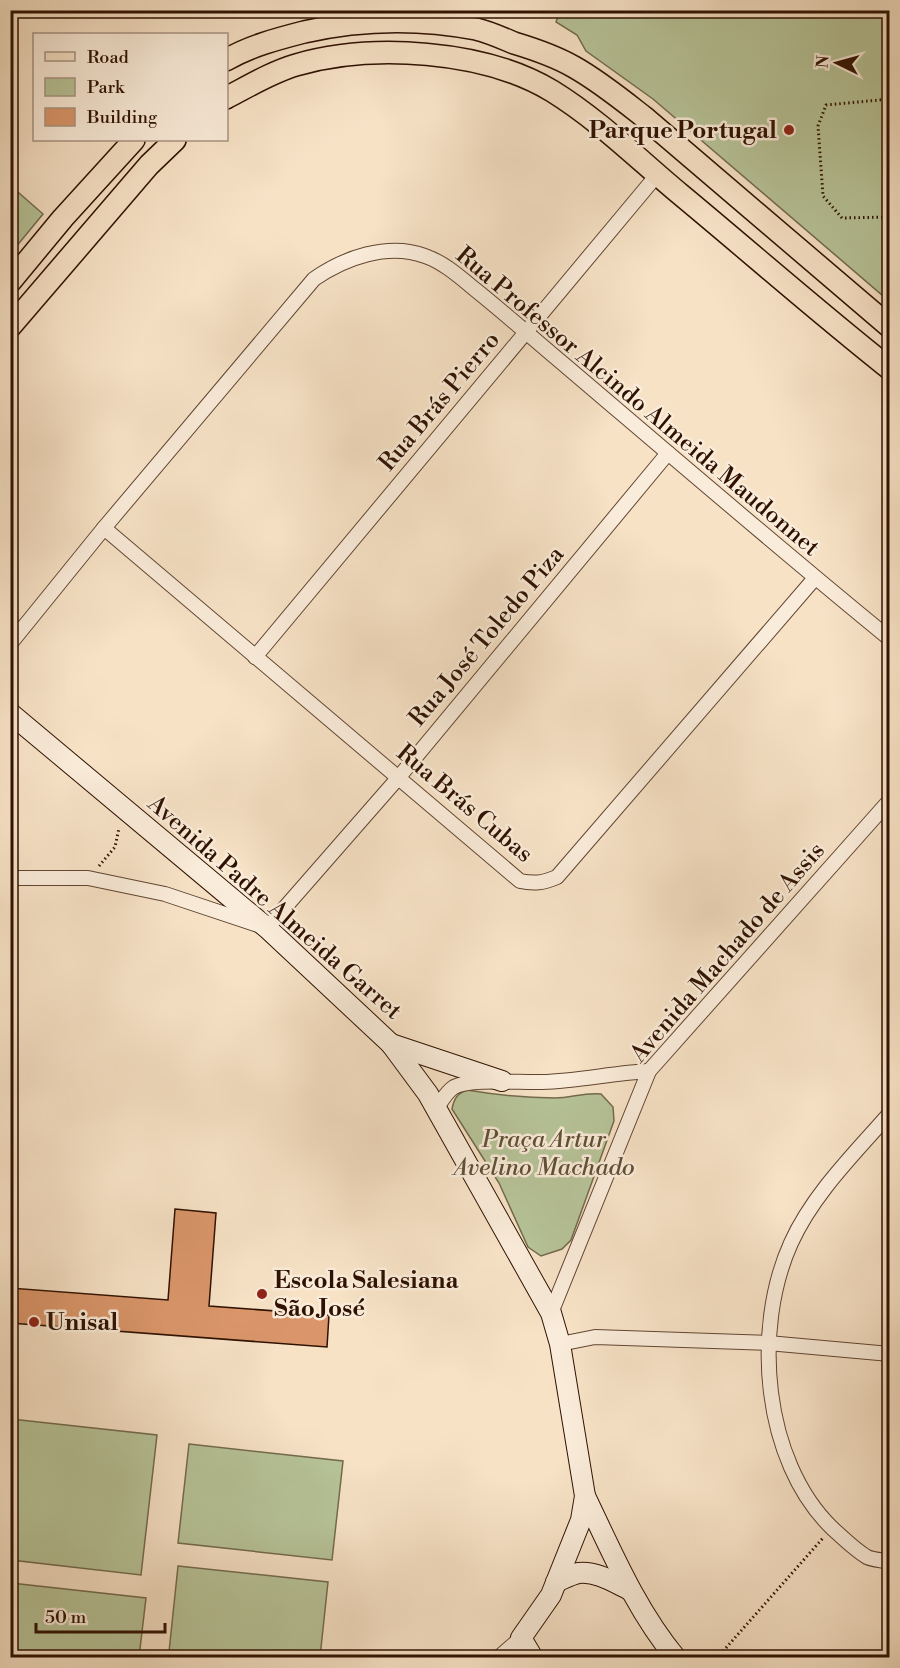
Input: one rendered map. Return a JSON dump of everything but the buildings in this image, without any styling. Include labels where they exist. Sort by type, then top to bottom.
[{"type":"main road","points":[[228,59],[264,43],[297,34],[335,25],[379,21],[427,22],[478,30],[537,50],[573,66],[644,117],[890,327]]},
{"type":"main road","points":[[228,97],[294,65],[368,52],[418,53],[479,63],[516,74],[552,91],[590,117],[890,369]]},
{"type":"main road","points":[[10,282],[63,218],[133,141]]},
{"type":"main road","points":[[10,327],[173,141]]},
{"type":"street","name":"Rua Brás Pierro","points":[[255,657],[657,175]]},
{"type":"street","name":"Rua Professor Alcindo Almeida Maudonnet","points":[[10,644],[104,528],[314,279],[331,267],[378,252],[424,255],[444,265],[890,639]]},
{"type":"street","name":"Rua José Toledo Piza","points":[[267,928],[399,777],[668,453]]},
{"type":"street","name":"Rua Brás Cubas","points":[[104,528],[520,881],[534,884],[557,877],[815,578]]},
{"type":"street","name":"Avenida Padre Almeida Garret","points":[[10,713],[267,928],[391,1044],[436,1109],[550,1313],[560,1344],[585,1496],[580,1520],[551,1595],[521,1638],[498,1658]]},
{"type":"street","name":"Avenida Machado de Assis","points":[[550,1313],[649,1071],[890,800]]},
{"type":"street","points":[[10,878],[88,878],[165,894],[267,928]]},
{"type":"street","points":[[391,1044],[502,1081]]},
{"type":"street","points":[[436,1109],[454,1087],[465,1084],[502,1081],[540,1083],[649,1071]]},
{"type":"street","points":[[890,1113],[837,1174],[811,1208],[790,1243],[775,1292],[768,1343],[770,1389],[779,1437],[798,1480],[817,1513],[832,1528],[868,1558],[890,1562]]},
{"type":"street","points":[[560,1344],[595,1337],[768,1343],[890,1354]]},
{"type":"street","points":[[585,1496],[630,1590],[657,1635],[676,1658]]},
{"type":"street","points":[[556,1582],[579,1573],[593,1574],[630,1590]]},
{"type":"street","points":[[521,1638],[533,1658]]},
{"type":"path","points":[[890,99],[826,105],[818,126],[823,196],[842,218],[890,217]]},
{"type":"path","name":"Avenida Padre Almeida Garret","points":[[88,878],[114,847],[123,807]]},
{"type":"path","points":[[717,1658],[832,1528]]},
{"type":"green space","name":"Parque Portugal","points":[[560,11],[889,11],[889,301],[653,99],[586,51],[577,35],[556,22]]},
{"type":"green space","points":[[11,186],[43,214],[11,253]]},
{"type":"green space","name":"Praça Artur Avelino Machado","points":[[467,1090],[544,1098],[601,1094],[613,1107],[614,1121],[571,1240],[562,1249],[541,1256],[528,1247],[499,1183],[452,1109],[457,1097]]},
{"type":"green space","points":[[11,1419],[157,1435],[141,1575],[11,1560]]},
{"type":"green space","points":[[189,1444],[343,1461],[332,1560],[178,1543]]},
{"type":"green space","points":[[178,1566],[328,1582],[320,1657],[218,1658],[169,1652]]},
{"type":"green space","points":[[11,1583],[146,1598],[139,1657],[11,1657]]},
{"type":"place","name":"Parque Portugal","points":[[789,130]]},
{"type":"place","name":"Escola Salesiana São José","points":[[262,1294]]},
{"type":"place","name":"Unisal","points":[[34,1322]]}]
